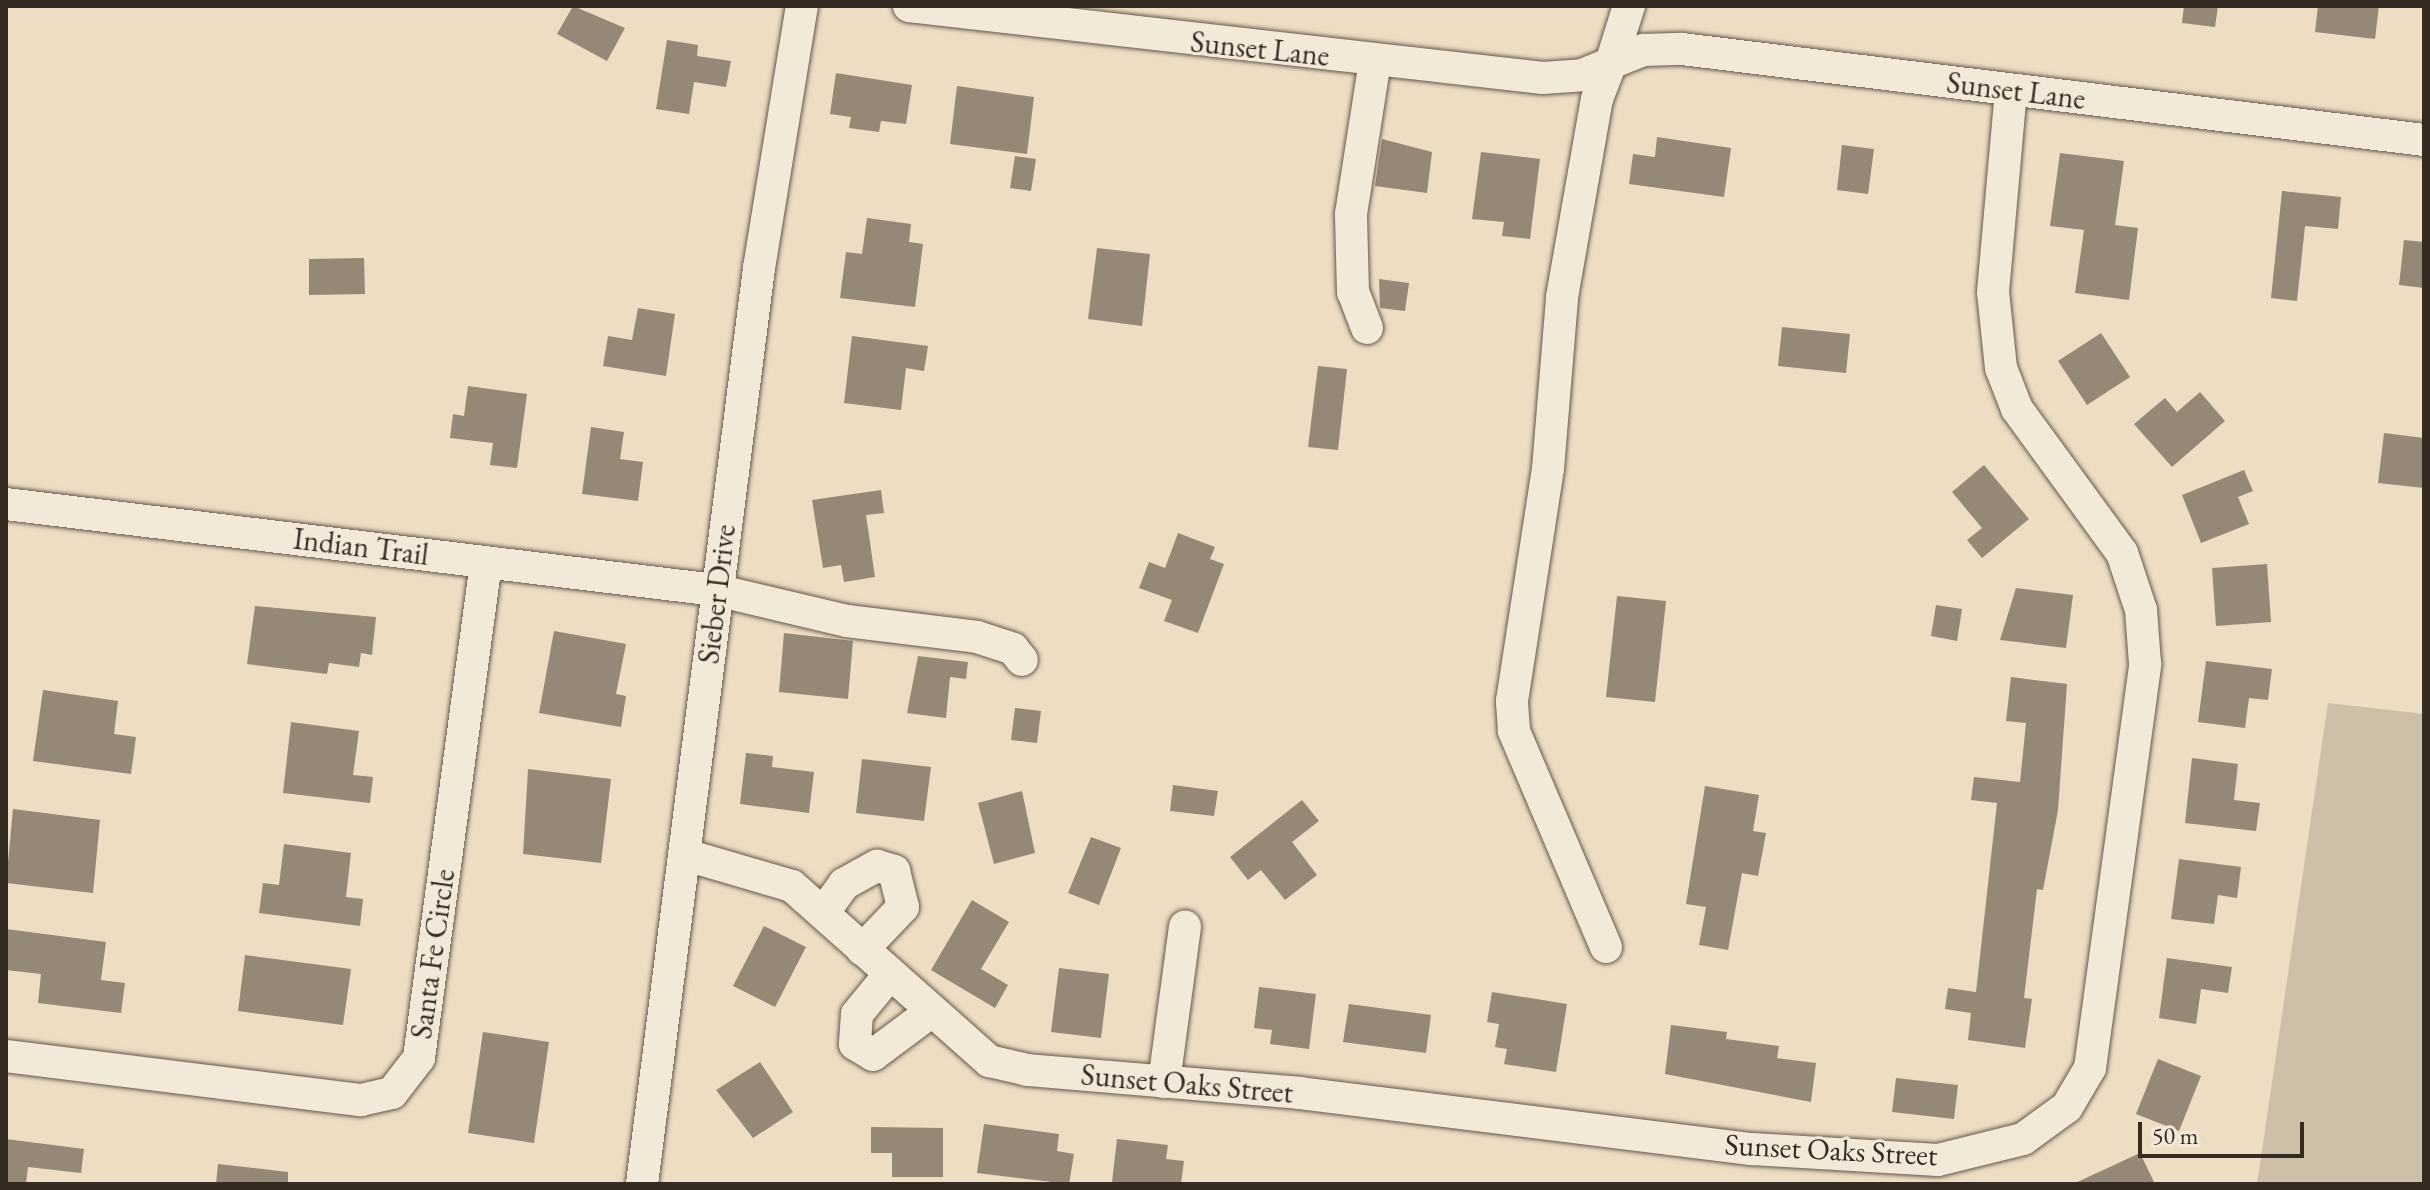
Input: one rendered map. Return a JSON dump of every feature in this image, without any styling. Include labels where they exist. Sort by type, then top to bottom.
[{"type":"street","name":"Sieber Drive","points":[[642,1184],[686,855],[716,590],[802,6]]},
{"type":"street","name":"Sunset Lane","points":[[909,6],[1543,78],[1582,75],[1644,50],[1682,49],[2424,140]]},
{"type":"street","points":[[1606,947],[1512,716],[1548,469],[1562,297],[1597,99],[1629,6]]},
{"type":"street","points":[[1367,328],[1353,292],[1351,214],[1375,61]]},
{"type":"street","name":"Sunset Oaks Street","points":[[686,855],[776,877],[826,909],[862,950],[989,1061],[1752,1149],[1938,1160],[2023,1139],[2067,1107],[2090,1068],[2145,664],[2141,610],[2122,553],[2017,409],[2001,368],[1993,292],[2011,91]]},
{"type":"street","name":"Indian Trail","points":[[6,504],[716,590],[847,621],[977,637],[1013,649],[1022,660]]},
{"type":"street","name":"Santa Fe Circle","points":[[6,1056],[361,1100],[392,1093],[419,1058],[486,563]]},
{"type":"street","points":[[826,909],[844,884],[877,866],[894,871],[903,907],[862,950]]},
{"type":"street","points":[[1164,1082],[1185,926]]},
{"type":"street","points":[[890,974],[857,1014],[855,1044],[873,1055],[932,1011]]},
{"type":"shaded area","points":[[2328,703],[2424,714],[2424,1184],[2257,1184]]},
{"type":"building","points":[[573,6],[625,28],[607,61],[557,34]]},
{"type":"building","points":[[2184,6],[2218,6],[2215,27],[2182,23]]},
{"type":"building","points":[[2318,6],[2379,6],[2375,39],[2315,32]]},
{"type":"building","points":[[667,40],[698,45],[697,56],[731,61],[726,87],[694,82],[689,114],[656,109]]},
{"type":"building","points":[[836,73],[912,85],[906,124],[881,121],[879,132],[849,128],[851,117],[830,114]]},
{"type":"building","points":[[957,86],[1034,97],[1027,154],[950,144]]},
{"type":"building","points":[[1657,137],[1731,148],[1724,197],[1629,184],[1633,154],[1655,157]]},
{"type":"building","points":[[1382,139],[1432,152],[1427,193],[1375,186]]},
{"type":"building","points":[[1842,145],[1874,149],[1868,194],[1837,190]]},
{"type":"building","points":[[1481,152],[1540,159],[1530,239],[1502,236],[1504,222],[1472,219]]},
{"type":"building","points":[[2060,153],[2124,161],[2115,225],[2138,228],[2129,300],[2075,293],[2084,230],[2050,226]]},
{"type":"building","points":[[1015,156],[1036,159],[1031,191],[1010,188]]},
{"type":"building","points":[[2282,191],[2341,197],[2338,229],[2305,226],[2297,301],[2271,298]]},
{"type":"building","points":[[867,218],[911,224],[909,242],[923,244],[915,307],[840,298],[846,252],[862,254]]},
{"type":"building","points":[[2404,240],[2424,242],[2424,288],[2399,285]]},
{"type":"building","points":[[1097,248],[1150,254],[1142,326],[1088,319]]},
{"type":"building","points":[[364,258],[365,294],[309,295],[309,259]]},
{"type":"building","points":[[1379,279],[1409,283],[1405,311],[1380,308]]},
{"type":"building","points":[[638,308],[675,314],[666,376],[603,366],[608,336],[632,340]]},
{"type":"building","points":[[1782,327],[1850,334],[1846,373],[1778,366]]},
{"type":"building","points":[[2101,333],[2130,377],[2087,405],[2058,361]]},
{"type":"building","points":[[852,336],[928,346],[924,371],[906,368],[901,410],[844,403]]},
{"type":"building","points":[[1318,366],[1347,369],[1338,450],[1308,447]]},
{"type":"building","points":[[468,386],[527,394],[517,468],[490,465],[493,443],[450,438],[453,414],[464,416]]},
{"type":"building","points":[[2200,392],[2225,421],[2172,467],[2134,424],[2165,398],[2177,412]]},
{"type":"building","points":[[591,427],[624,432],[620,459],[643,462],[638,501],[582,494]]},
{"type":"building","points":[[2384,433],[2424,438],[2424,488],[2378,483]]},
{"type":"building","points":[[1984,465],[2029,519],[1982,558],[1967,540],[1982,528],[1952,492]]},
{"type":"building","points":[[2244,470],[2253,491],[2238,497],[2249,524],[2201,543],[2182,495]]},
{"type":"building","points":[[881,490],[884,513],[866,515],[875,577],[844,582],[841,565],[823,568],[812,500]]},
{"type":"building","points":[[1178,533],[1215,547],[1210,559],[1224,564],[1198,633],[1164,621],[1172,600],[1139,588],[1149,562],[1165,568]]},
{"type":"building","points":[[2267,564],[2271,622],[2216,626],[2212,568]]},
{"type":"building","points":[[2016,588],[2073,595],[2066,648],[2000,640]]},
{"type":"building","points":[[1617,596],[1666,601],[1655,702],[1606,697]]},
{"type":"building","points":[[1936,605],[1962,609],[1957,641],[1931,636]]},
{"type":"building","points":[[255,606],[376,617],[372,655],[361,653],[359,667],[329,663],[327,674],[247,664]]},
{"type":"building","points":[[554,631],[626,644],[616,694],[626,696],[621,727],[539,713]]},
{"type":"building","points":[[784,633],[853,641],[848,699],[779,692]]},
{"type":"building","points":[[918,656],[968,662],[966,679],[950,677],[946,718],[907,713]]},
{"type":"building","points":[[2206,661],[2272,669],[2268,700],[2249,698],[2245,728],[2198,722]]},
{"type":"building","points":[[2011,677],[2067,684],[2058,810],[2043,890],[2037,889],[2024,998],[2032,999],[2025,1048],[1968,1040],[1971,1013],[1945,1009],[1948,988],[1976,992],[1997,803],[1971,800],[1974,777],[2020,782],[2026,723],[2006,721]]},
{"type":"building","points":[[43,690],[118,701],[114,734],[136,737],[131,774],[33,761]]},
{"type":"building","points":[[1015,708],[1041,711],[1037,743],[1011,740]]},
{"type":"building","points":[[291,722],[359,731],[353,775],[373,777],[370,803],[283,793]]},
{"type":"building","points":[[746,753],[773,756],[772,767],[814,772],[809,813],[740,804]]},
{"type":"building","points":[[2192,758],[2238,764],[2234,800],[2260,803],[2256,831],[2185,823]]},
{"type":"building","points":[[862,759],[931,767],[924,821],[856,813]]},
{"type":"building","points":[[528,769],[611,779],[601,863],[523,854]]},
{"type":"building","points":[[1173,785],[1218,791],[1214,816],[1170,811]]},
{"type":"building","points":[[1705,786],[1759,795],[1753,831],[1766,833],[1758,876],[1742,873],[1728,950],[1699,945],[1706,907],[1686,904]]},
{"type":"building","points":[[1022,791],[1035,853],[994,864],[978,803]]},
{"type":"building","points":[[1302,800],[1319,821],[1292,842],[1317,875],[1285,900],[1261,870],[1248,880],[1230,857]]},
{"type":"building","points":[[13,809],[100,820],[93,893],[6,883]]},
{"type":"building","points":[[1091,837],[1121,848],[1099,905],[1068,893]]},
{"type":"building","points":[[284,844],[351,853],[346,897],[363,899],[360,926],[259,913],[263,883],[279,885]]},
{"type":"building","points":[[2179,859],[2241,867],[2237,898],[2218,895],[2214,924],[2171,919]]},
{"type":"building","points":[[972,900],[1009,922],[981,969],[1008,985],[995,1008],[931,970]]},
{"type":"building","points":[[764,926],[806,947],[775,1007],[733,986]]},
{"type":"building","points":[[6,929],[106,942],[101,980],[125,983],[121,1013],[38,1003],[41,974],[6,970]]},
{"type":"building","points":[[245,955],[351,969],[343,1025],[238,1011]]},
{"type":"building","points":[[2167,958],[2232,967],[2228,993],[2201,989],[2196,1024],[2159,1018]]},
{"type":"building","points":[[1059,968],[1109,974],[1101,1038],[1051,1032]]},
{"type":"building","points":[[1259,987],[1316,994],[1309,1049],[1270,1044],[1272,1030],[1254,1028]]},
{"type":"building","points":[[1492,992],[1567,1004],[1556,1072],[1504,1064],[1507,1049],[1495,1047],[1499,1024],[1487,1022]]},
{"type":"building","points":[[1349,1004],[1431,1015],[1426,1053],[1343,1042]]},
{"type":"building","points":[[1671,1025],[1727,1032],[1726,1039],[1779,1046],[1777,1058],[1816,1063],[1811,1102],[1665,1074]]},
{"type":"building","points":[[483,1032],[549,1042],[534,1143],[468,1133]]},
{"type":"building","points":[[2158,1059],[2201,1076],[2179,1131],[2136,1114]]},
{"type":"building","points":[[760,1062],[793,1112],[753,1138],[716,1090]]},
{"type":"building","points":[[1896,1078],[1958,1085],[1954,1119],[1892,1112]]},
{"type":"building","points":[[984,1124],[1059,1134],[1057,1151],[1074,1154],[1069,1184],[977,1173]]},
{"type":"building","points":[[871,1127],[943,1128],[943,1177],[892,1177],[892,1153],[871,1153]]},
{"type":"building","points":[[6,1139],[84,1149],[81,1173],[28,1167],[26,1184],[6,1184]]},
{"type":"building","points":[[1117,1139],[1168,1145],[1166,1159],[1184,1161],[1181,1184],[1112,1182]]},
{"type":"building","points":[[2140,1153],[2155,1184],[2073,1184]]},
{"type":"building","points":[[218,1164],[288,1172],[288,1184],[216,1184]]}]
